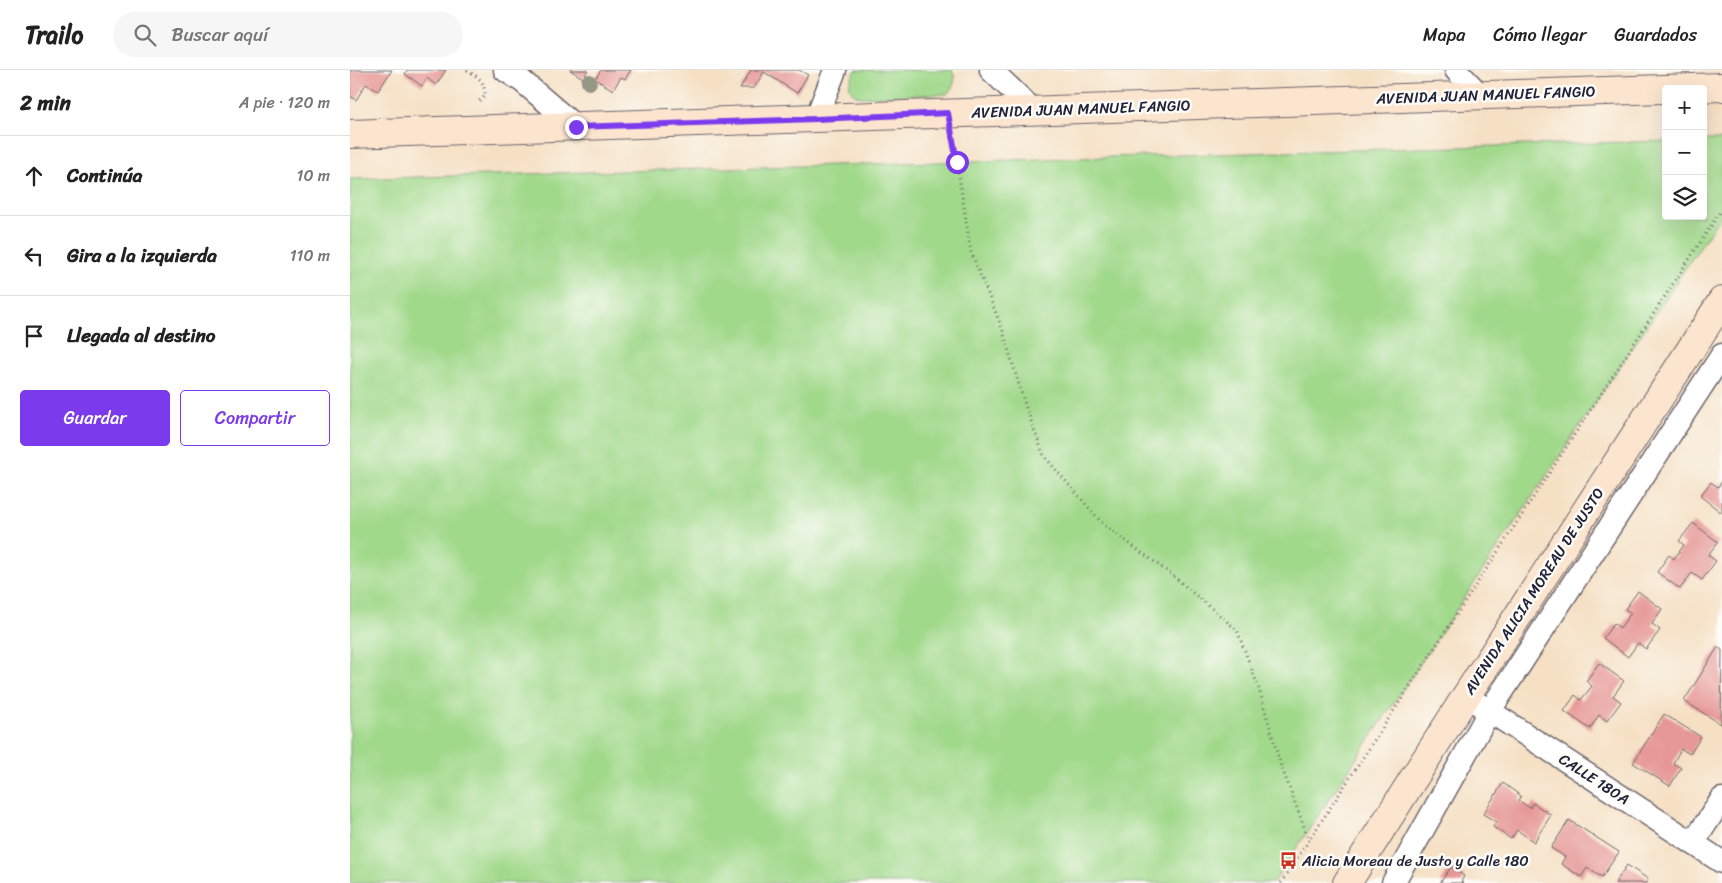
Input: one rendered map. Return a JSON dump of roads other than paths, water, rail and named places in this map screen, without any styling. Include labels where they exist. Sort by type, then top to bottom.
[{"type":"main road","name":"AVENIDA JUAN MANUEL FANGIO","points":[[350,134],[1722,87]]},
{"type":"main road","name":"AVENIDA ALICIA MOREAU DE JUSTO","points":[[1347,883],[1722,301]]},
{"type":"street","points":[[505,70],[522,81],[576,127]]},
{"type":"street","points":[[816,119],[835,70]]},
{"type":"street","points":[[990,70],[1034,111]]},
{"type":"street","points":[[1456,70],[1479,94]]},
{"type":"street","points":[[1393,883],[1489,712],[1722,356]]},
{"type":"street","name":"CALLE 180A","points":[[1466,696],[1722,862]]},
{"type":"street","points":[[1693,843],[1722,799]]},
{"type":"place","name":"Alicia Moreau de Justo y Calle 180","points":[[1288,861]]}]
